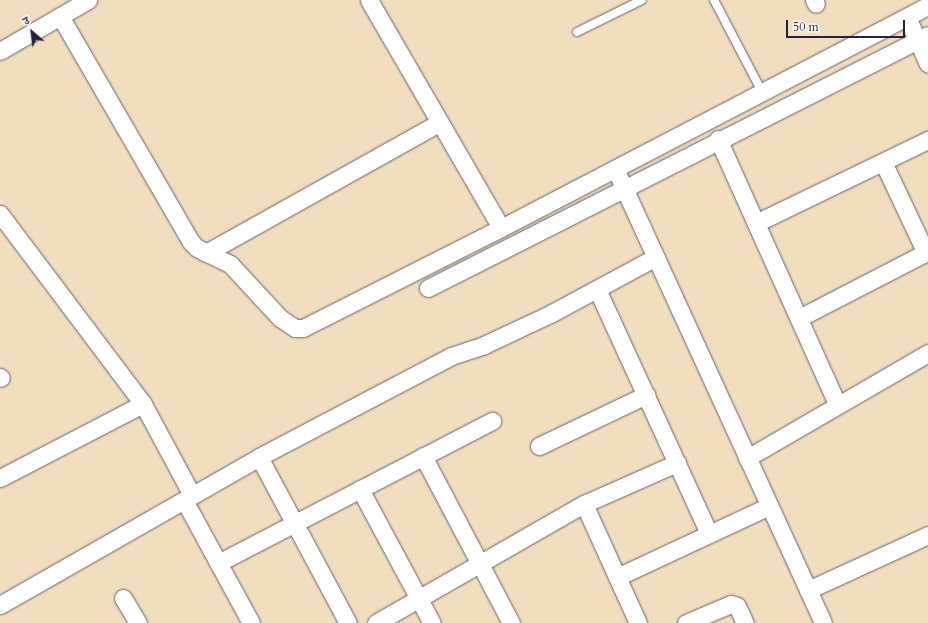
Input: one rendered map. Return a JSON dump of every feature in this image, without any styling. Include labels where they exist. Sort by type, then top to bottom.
[{"type":"street","points":[[0,51],[88,0]]},
{"type":"street","points":[[369,0],[501,228]]},
{"type":"street","points":[[60,16],[191,242],[206,253],[230,264],[287,325],[303,328],[501,228],[928,6]]},
{"type":"street","points":[[907,17],[923,37],[928,64]]},
{"type":"street","points":[[428,288],[718,139],[923,37]]},
{"type":"street","points":[[206,253],[439,123]]},
{"type":"street","points":[[718,139],[837,404]]},
{"type":"street","points":[[756,223],[928,140]]},
{"type":"street","points":[[798,318],[924,254],[924,249],[883,162]]},
{"type":"street","points":[[615,169],[823,623]]},
{"type":"street","points":[[0,214],[143,404],[218,563],[251,623]]},
{"type":"street","points":[[0,605],[259,457],[451,356],[484,345],[597,290],[656,257]]},
{"type":"street","points":[[597,290],[709,534]]},
{"type":"street","points":[[747,458],[837,404],[928,353]]},
{"type":"street","points":[[539,446],[646,396]]},
{"type":"street","points":[[0,478],[143,404]]},
{"type":"street","points":[[218,563],[294,522],[492,421]]},
{"type":"street","points":[[423,456],[511,623]]},
{"type":"street","points":[[259,457],[348,623]]},
{"type":"street","points":[[376,623],[510,544],[584,504],[677,463]]},
{"type":"street","points":[[360,489],[432,623]]},
{"type":"street","points":[[584,504],[638,623]]},
{"type":"street","points":[[617,577],[769,506]]},
{"type":"street","points":[[808,590],[928,535]]},
{"type":"street","points":[[123,598],[138,623]]},
{"type":"street","points":[[686,623],[731,604],[736,606],[745,623]]},
{"type":"lane","points":[[577,32],[642,0]]},
{"type":"lane","points":[[714,0],[762,92]]}]
